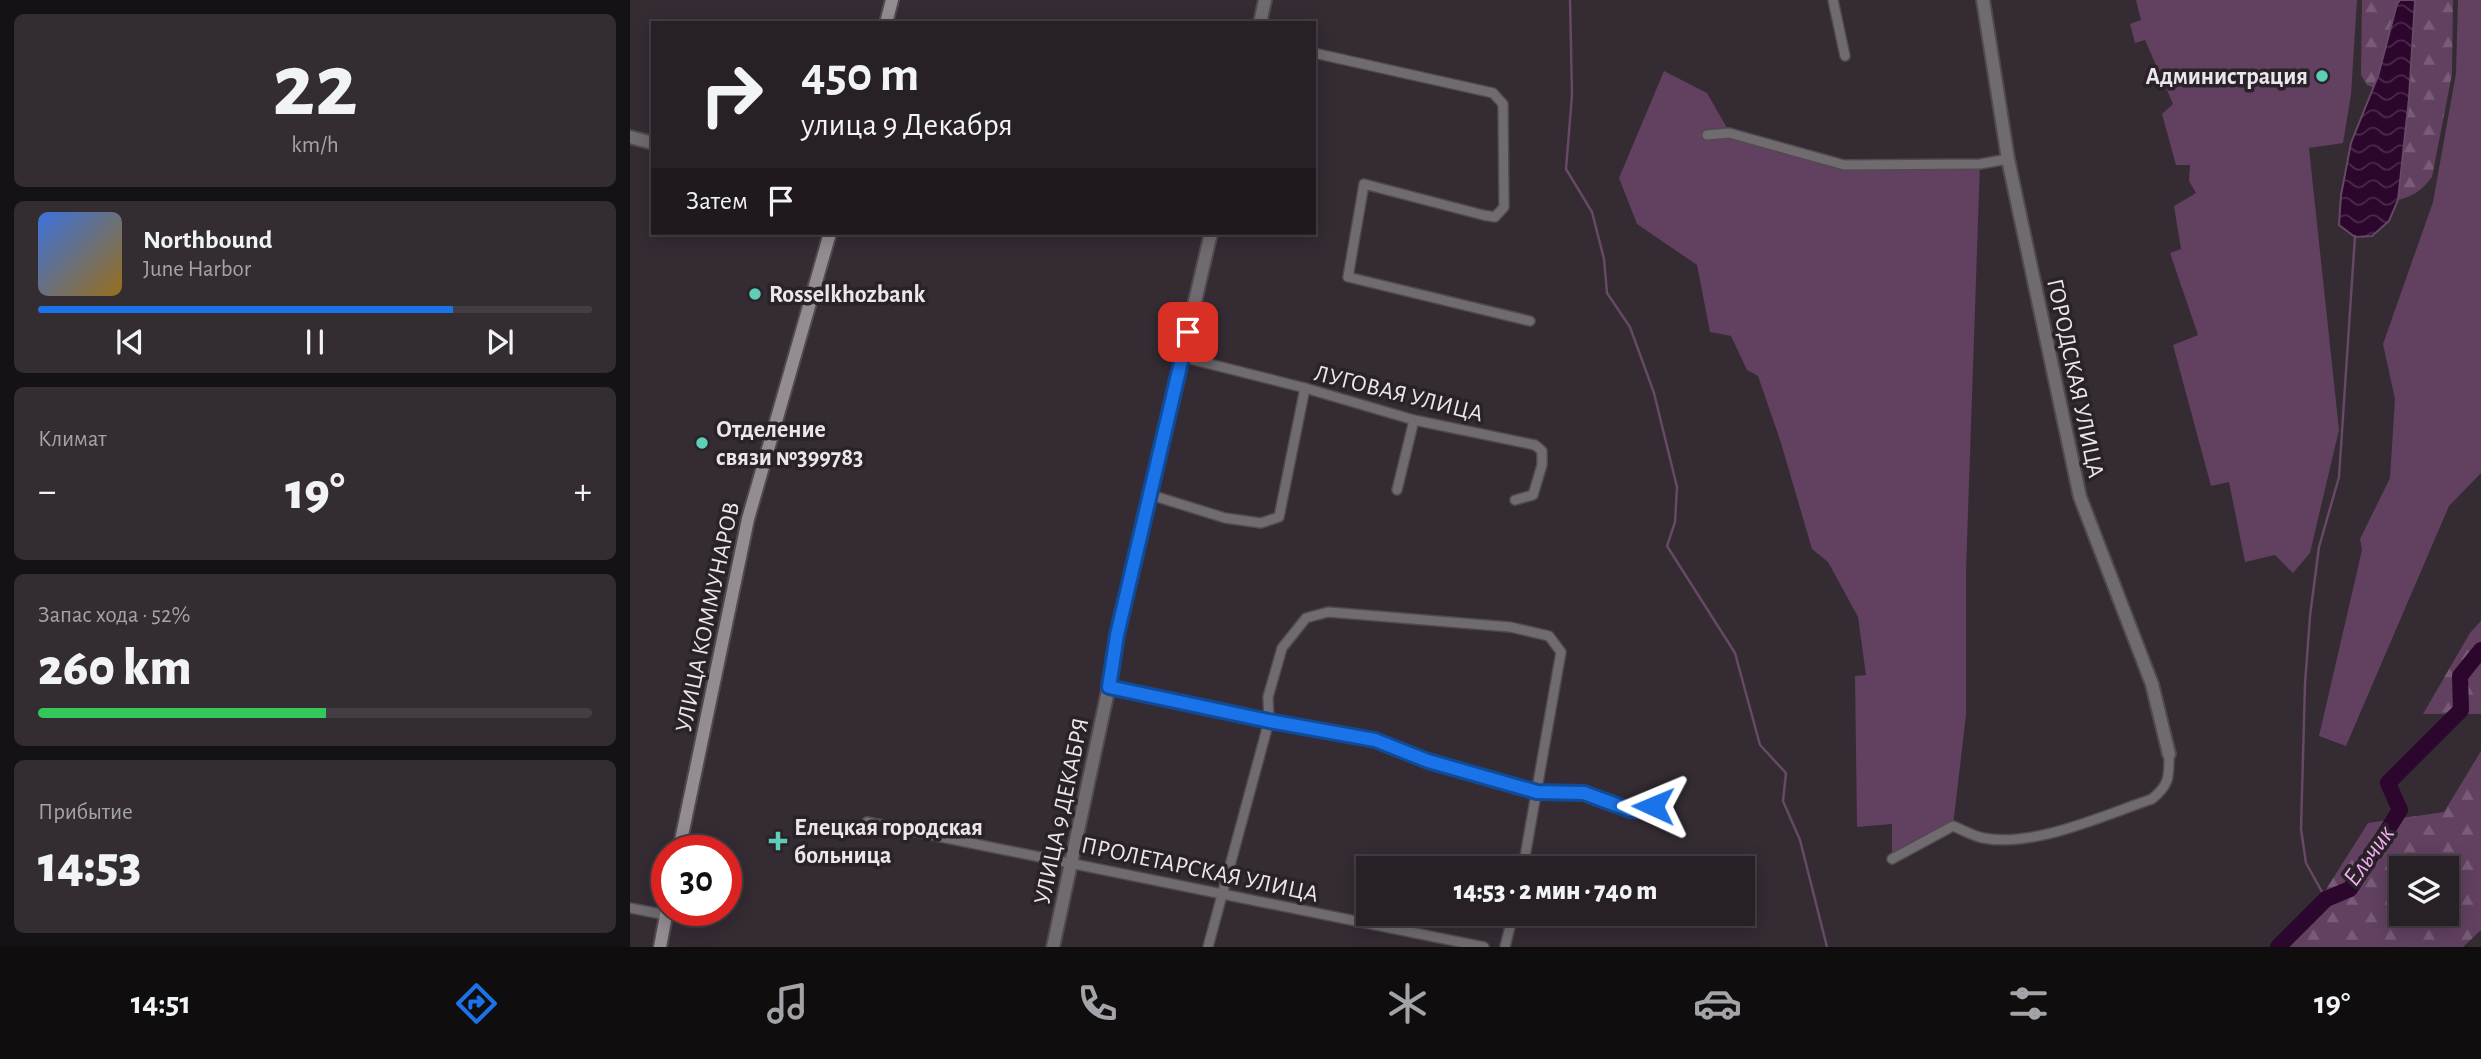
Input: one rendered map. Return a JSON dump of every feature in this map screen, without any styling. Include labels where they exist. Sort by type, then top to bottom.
[{"type":"main road","points":[[887,21],[892,0]]},
{"type":"main road","name":"УЛИЦА КОММУНАРОВ","points":[[682,835],[748,519],[829,235]]},
{"type":"main road","points":[[660,947],[664,926]]},
{"type":"street","points":[[1260,21],[1265,0]]},
{"type":"street","points":[[1833,0],[1845,56]]},
{"type":"street","name":"ГОРОДСКАЯ УЛИЦА","points":[[1983,0],[2008,159],[2080,497],[2152,684],[2169,754]]},
{"type":"street","points":[[1316,53],[1493,93],[1503,104],[1504,207],[1495,217],[1364,184],[1348,277],[1530,321]]},
{"type":"street","points":[[1707,135],[1729,133],[1844,165],[1980,164],[2008,159]]},
{"type":"street","points":[[630,137],[651,142]]},
{"type":"street","name":"УЛИЦА 9 ДЕКАБРЯ","points":[[1053,947],[1109,687],[1117,635],[1211,235]]},
{"type":"street","name":"ЛУГОВАЯ УЛИЦА","points":[[1182,357],[1305,388],[1414,420],[1535,445],[1542,452],[1542,465],[1533,495],[1515,500]]},
{"type":"street","points":[[1151,495],[1224,518],[1261,523],[1279,517],[1305,388]]},
{"type":"street","points":[[1397,490],[1414,420]]},
{"type":"street","points":[[1209,947],[1269,721],[1268,697],[1282,648],[1306,618],[1328,612],[1510,627],[1549,636],[1561,652],[1525,856]]},
{"type":"street","points":[[1109,687],[1375,740],[1428,761],[1537,792],[1584,793],[1630,810],[1653,806],[1660,798]]},
{"type":"street","points":[[1892,859],[1953,826],[1979,838],[1998,841],[2040,836],[2152,799],[2165,788],[2169,775],[2169,754]]},
{"type":"street","name":"ПРОЛЕТАРСКАЯ УЛИЦА","points":[[867,822],[1484,947]]},
{"type":"street","points":[[630,908],[651,911]]},
{"type":"street","points":[[1505,947],[1510,926]]},
{"type":"green space","points":[[2136,0],[2357,0],[2351,95],[2343,143],[2309,148],[2339,430],[2310,553],[2293,573],[2275,555],[2245,562],[2229,482],[2211,486],[2173,345],[2198,335],[2170,253],[2181,249],[2174,206],[2196,193],[2189,181],[2190,165],[2176,165],[2162,114],[2173,104],[2145,40],[2135,43],[2130,24],[2141,20]]},
{"type":"green space","points":[[2362,0],[2400,0],[2375,88],[2367,85],[2361,75]]},
{"type":"green space","points":[[2415,0],[2453,0],[2452,74],[2432,177],[2417,192],[2398,200],[2409,98]]},
{"type":"green space","points":[[2458,0],[2481,0],[2481,473],[2449,506],[2346,746],[2319,736],[2362,550],[2360,539],[2390,478],[2395,399],[2383,344],[2433,202],[2456,73]]},
{"type":"green space","points":[[1664,71],[1707,93],[1730,133],[1833,162],[1980,164],[1966,571],[1966,715],[1953,826],[1892,859],[1892,824],[1857,827],[1855,676],[1866,675],[1858,617],[1828,562],[1812,549],[1758,376],[1747,370],[1731,336],[1710,332],[1697,265],[1637,224],[1619,178]]},
{"type":"green space","points":[[2481,621],[2481,714],[2423,714],[2470,633]]},
{"type":"green space","points":[[2481,751],[2481,930],[2463,947],[2271,947],[2325,891],[2368,823],[2444,812]]},
{"type":"water","points":[[2400,0],[2415,0],[2409,98],[2398,200],[2389,221],[2372,236],[2355,237],[2339,225],[2341,195],[2351,143],[2378,76]]},
{"type":"waterway","points":[[1570,0],[1572,95],[1566,169],[1592,212],[1604,259],[1607,293],[1630,327],[1654,393],[1677,487],[1675,522],[1667,546],[1735,653],[1760,745],[1786,773],[1783,801],[1800,840],[1827,947]]},
{"type":"waterway","points":[[2326,899],[2306,863],[2301,829],[2305,684],[2319,547],[2339,477],[2355,236]]},
{"type":"waterway","name":"Ельчик","points":[[2278,947],[2326,899],[2350,889],[2400,810],[2388,783],[2461,710],[2460,676],[2481,650]]},
{"type":"place","name":"Администрация","points":[[2322,76]]},
{"type":"place","name":"Rosselkhozbank","points":[[755,294]]},
{"type":"place","name":"Отделение связи №399783","points":[[702,443]]},
{"type":"place","name":"Елецкая городская больница","points":[[778,841]]},
{"type":"route","points":[[1188,332],[1117,635],[1109,687],[1375,740],[1428,761],[1537,792],[1584,793],[1630,810],[1653,806]]}]
